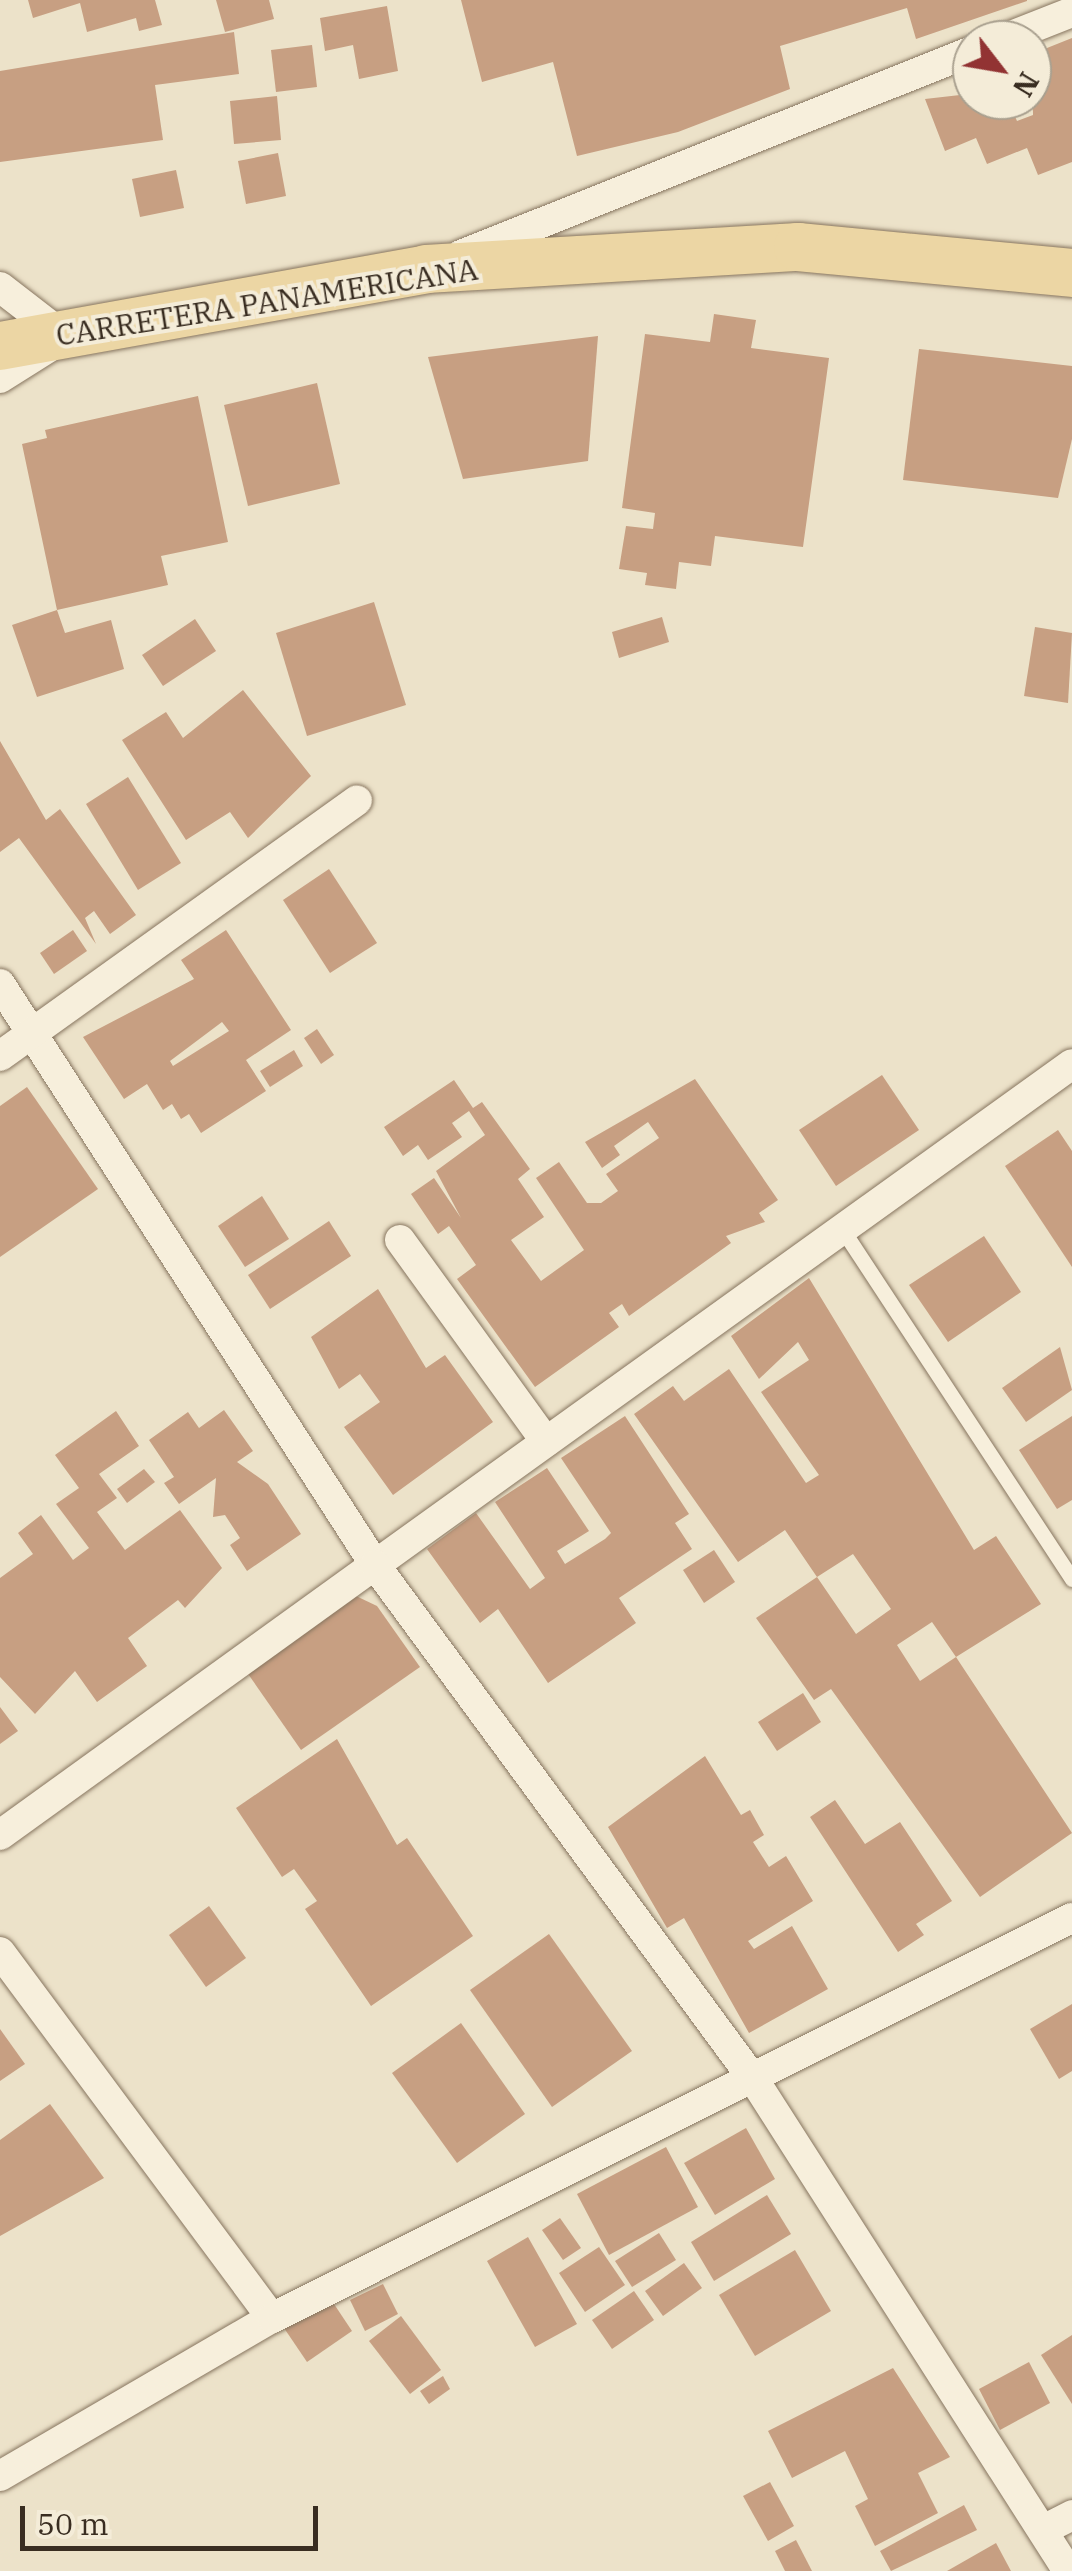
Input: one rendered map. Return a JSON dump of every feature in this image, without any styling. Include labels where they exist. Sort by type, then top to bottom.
[{"type":"main road","name":"CARRETERA PANAMERICANA","points":[[0,346],[426,270],[798,247],[1072,273]]},
{"type":"street","points":[[426,270],[952,60]]},
{"type":"street","points":[[0,287],[65,337],[0,378]]},
{"type":"street","points":[[0,1056],[357,800]]},
{"type":"street","points":[[0,984],[374,1565],[756,2083],[1068,2571]]},
{"type":"street","points":[[0,1834],[1072,1064]]},
{"type":"street","points":[[400,1240],[546,1442]]},
{"type":"street","points":[[0,2476],[272,2318],[756,2083],[1072,1918]]},
{"type":"street","points":[[0,1952],[272,2318]]},
{"type":"street","points":[[1043,2530],[1072,2515]]},
{"type":"lane","points":[[842,1229],[1072,1579]]},
{"type":"building","points":[[28,0],[155,0],[162,25],[139,31],[136,18],[87,32],[80,3],[33,18]]},
{"type":"building","points":[[216,0],[269,0],[274,19],[225,32]]},
{"type":"building","points":[[461,0],[1027,0],[972,20],[952,20],[952,27],[916,39],[907,8],[780,46],[790,89],[678,132],[577,156],[553,62],[482,82]]},
{"type":"building","points":[[387,6],[398,71],[359,79],[353,45],[325,51],[320,18]]},
{"type":"building","points":[[234,32],[239,74],[155,85],[163,140],[0,162],[0,71]]},
{"type":"building","points":[[1072,38],[1072,162],[1038,175],[1027,148],[987,164],[976,138],[945,151],[925,99],[952,96],[952,120],[1052,120],[1052,46]]},
{"type":"building","points":[[312,45],[317,87],[276,92],[271,50]]},
{"type":"building","points":[[277,96],[281,140],[234,144],[230,101]]},
{"type":"building","points":[[278,153],[286,196],[246,204],[238,161]]},
{"type":"building","points":[[176,170],[184,208],[140,217],[132,179]]},
{"type":"building","points":[[714,314],[756,320],[751,348],[829,358],[803,547],[715,536],[711,566],[679,562],[676,589],[645,585],[647,573],[619,569],[626,526],[653,529],[655,513],[622,508],[645,334],[710,342]]},
{"type":"building","points":[[598,336],[588,461],[463,479],[428,357]]},
{"type":"building","points":[[919,349],[1072,366],[1072,439],[1058,498],[903,480]]},
{"type":"building","points":[[317,383],[340,484],[248,506],[224,405]]},
{"type":"building","points":[[198,396],[228,542],[161,556],[168,585],[57,610],[22,444],[47,438],[45,430]]},
{"type":"building","points":[[374,602],[406,705],[307,736],[276,633]]},
{"type":"building","points":[[57,610],[65,633],[111,620],[124,669],[37,697],[12,625]]},
{"type":"building","points":[[662,617],[669,642],[619,658],[612,632]]},
{"type":"building","points":[[195,619],[216,651],[163,686],[142,655]]},
{"type":"building","points":[[1035,627],[1072,633],[1068,703],[1024,696]]},
{"type":"building","points":[[243,690],[311,776],[248,838],[230,812],[186,840],[122,740],[166,712],[183,738]]},
{"type":"building","points":[[0,741],[46,820],[60,809],[136,915],[110,934],[94,911],[85,918],[96,944],[19,838],[0,852]]},
{"type":"building","points":[[128,777],[181,863],[138,890],[86,804]]},
{"type":"building","points":[[329,869],[377,943],[330,973],[283,900]]},
{"type":"building","points":[[73,930],[87,951],[54,974],[40,953]]},
{"type":"building","points":[[226,930],[291,1030],[246,1060],[266,1091],[201,1133],[189,1114],[181,1119],[172,1104],[163,1110],[147,1084],[124,1099],[83,1037],[194,979],[181,960]],"holes":[[[222,1022],[229,1031],[173,1066],[170,1061]]]},
{"type":"building","points":[[317,1029],[334,1055],[321,1064],[304,1038]]},
{"type":"building","points":[[294,1050],[303,1066],[270,1087],[260,1071]]},
{"type":"building","points":[[882,1075],[919,1130],[836,1186],[799,1130]]},
{"type":"building","points":[[695,1079],[778,1200],[759,1213],[765,1222],[726,1236],[731,1243],[629,1316],[622,1304],[609,1313],[619,1327],[535,1387],[457,1279],[476,1265],[449,1226],[438,1234],[411,1194],[434,1178],[461,1218],[436,1171],[485,1135],[469,1111],[452,1123],[462,1137],[428,1160],[418,1145],[403,1156],[384,1127],[454,1080],[473,1108],[482,1102],[530,1169],[518,1179],[544,1217],[511,1240],[541,1281],[584,1250],[536,1178],[559,1162],[587,1203],[601,1203],[618,1191],[606,1174],[659,1138],[648,1122],[614,1146],[620,1155],[602,1168],[585,1142]]},
{"type":"building","points":[[27,1087],[98,1189],[0,1257],[0,1106]]},
{"type":"building","points":[[1058,1130],[1072,1151],[1072,1267],[1005,1166]]},
{"type":"building","points":[[262,1196],[289,1239],[245,1267],[218,1226]]},
{"type":"building","points":[[329,1221],[351,1256],[270,1309],[248,1275]]},
{"type":"building","points":[[984,1236],[1021,1292],[948,1342],[909,1285]]},
{"type":"building","points":[[809,1278],[974,1550],[996,1536],[1041,1604],[956,1657],[1072,1833],[980,1897],[831,1689],[814,1700],[756,1618],[817,1577],[785,1530],[738,1562],[634,1414],[673,1386],[684,1401],[729,1369],[806,1483],[819,1475],[761,1392],[809,1360],[798,1342],[759,1379],[731,1336]],"holes":[[[853,1554],[891,1609],[856,1634],[817,1577]],[[932,1622],[956,1657],[920,1681],[897,1645]]]},
{"type":"building","points":[[378,1289],[426,1368],[445,1355],[493,1422],[393,1495],[344,1427],[380,1402],[360,1374],[339,1389],[311,1337]]},
{"type":"building","points":[[1060,1347],[1072,1390],[1026,1422],[1002,1388]]},
{"type":"building","points":[[224,1410],[253,1451],[237,1462],[268,1484],[301,1534],[247,1571],[230,1545],[240,1538],[225,1515],[213,1517],[216,1478],[179,1504],[164,1483],[174,1477],[149,1440],[188,1412],[199,1428]]},
{"type":"building","points":[[116,1411],[139,1446],[99,1474],[117,1498],[97,1512],[125,1550],[180,1510],[222,1568],[185,1608],[178,1600],[128,1638],[147,1666],[97,1702],[75,1671],[35,1714],[0,1677],[0,1578],[33,1554],[18,1533],[41,1515],[73,1560],[89,1548],[56,1504],[79,1488],[55,1455]]},
{"type":"building","points":[[625,1416],[689,1514],[675,1523],[692,1549],[619,1598],[636,1623],[548,1683],[498,1609],[480,1623],[427,1549],[476,1513],[530,1589],[545,1578],[495,1502],[547,1468],[589,1531],[557,1551],[565,1564],[605,1539],[611,1533],[561,1458]]},
{"type":"building","points":[[1072,1416],[1072,1500],[1057,1509],[1019,1450]]},
{"type":"building","points":[[144,1469],[155,1482],[127,1503],[117,1489]]},
{"type":"building","points":[[714,1550],[735,1582],[704,1603],[683,1570]]},
{"type":"building","points":[[356,1596],[377,1606],[420,1667],[301,1750],[246,1671]]},
{"type":"building","points":[[803,1693],[821,1722],[777,1751],[758,1722]]},
{"type":"building","points":[[0,1707],[18,1731],[0,1744]]},
{"type":"building","points":[[337,1739],[397,1845],[407,1838],[473,1936],[371,2006],[305,1909],[317,1901],[294,1869],[282,1877],[236,1808]]},
{"type":"building","points":[[705,1756],[741,1815],[750,1810],[764,1835],[753,1842],[769,1867],[786,1856],[813,1901],[748,1941],[754,1949],[792,1926],[828,1989],[749,2033],[684,1918],[667,1928],[608,1827]]},
{"type":"building","points":[[835,1800],[865,1844],[900,1822],[952,1901],[916,1924],[924,1935],[898,1952],[810,1817]]},
{"type":"building","points":[[209,1906],[246,1958],[206,1987],[169,1935]]},
{"type":"building","points":[[549,1934],[632,2051],[552,2107],[470,1990]]},
{"type":"building","points":[[1072,2004],[1072,2071],[1059,2079],[1030,2029]]},
{"type":"building","points":[[461,2023],[525,2114],[457,2163],[392,2073]]},
{"type":"building","points":[[0,2029],[25,2064],[0,2081]]},
{"type":"building","points":[[50,2104],[104,2178],[0,2236],[0,2140]]},
{"type":"building","points":[[746,2128],[775,2179],[715,2215],[684,2163]]},
{"type":"building","points":[[666,2147],[698,2207],[609,2255],[577,2194]]},
{"type":"building","points":[[767,2195],[791,2234],[714,2281],[691,2242]]},
{"type":"building","points":[[560,2218],[581,2248],[563,2260],[542,2230]]},
{"type":"building","points":[[659,2233],[676,2260],[632,2287],[615,2261]]},
{"type":"building","points":[[528,2237],[577,2324],[535,2347],[487,2261]]},
{"type":"building","points":[[599,2247],[625,2285],[585,2312],[559,2273]]},
{"type":"building","points":[[795,2250],[831,2311],[755,2356],[719,2295]]},
{"type":"building","points":[[684,2263],[702,2288],[663,2316],[645,2291]]},
{"type":"building","points":[[383,2284],[398,2314],[365,2331],[350,2300]]},
{"type":"building","points":[[634,2291],[654,2320],[612,2349],[592,2320]]},
{"type":"building","points":[[330,2298],[352,2331],[307,2362],[284,2328]]},
{"type":"building","points":[[401,2316],[441,2370],[410,2394],[369,2341]]},
{"type":"building","points":[[1072,2335],[1072,2404],[1041,2355]]},
{"type":"building","points":[[1029,2362],[1050,2403],[1000,2430],[979,2389]]},
{"type":"building","points":[[893,2368],[950,2457],[918,2473],[938,2513],[875,2546],[855,2506],[868,2499],[845,2451],[792,2478],[768,2431]]},
{"type":"building","points":[[443,2376],[450,2389],[429,2404],[420,2391]]},
{"type":"building","points":[[770,2482],[794,2526],[768,2541],[743,2496]]},
{"type":"building","points":[[964,2505],[977,2530],[891,2571],[880,2551]]},
{"type":"building","points":[[796,2540],[812,2571],[785,2571],[775,2551]]},
{"type":"building","points":[[996,2543],[1011,2571],[947,2571]]}]
